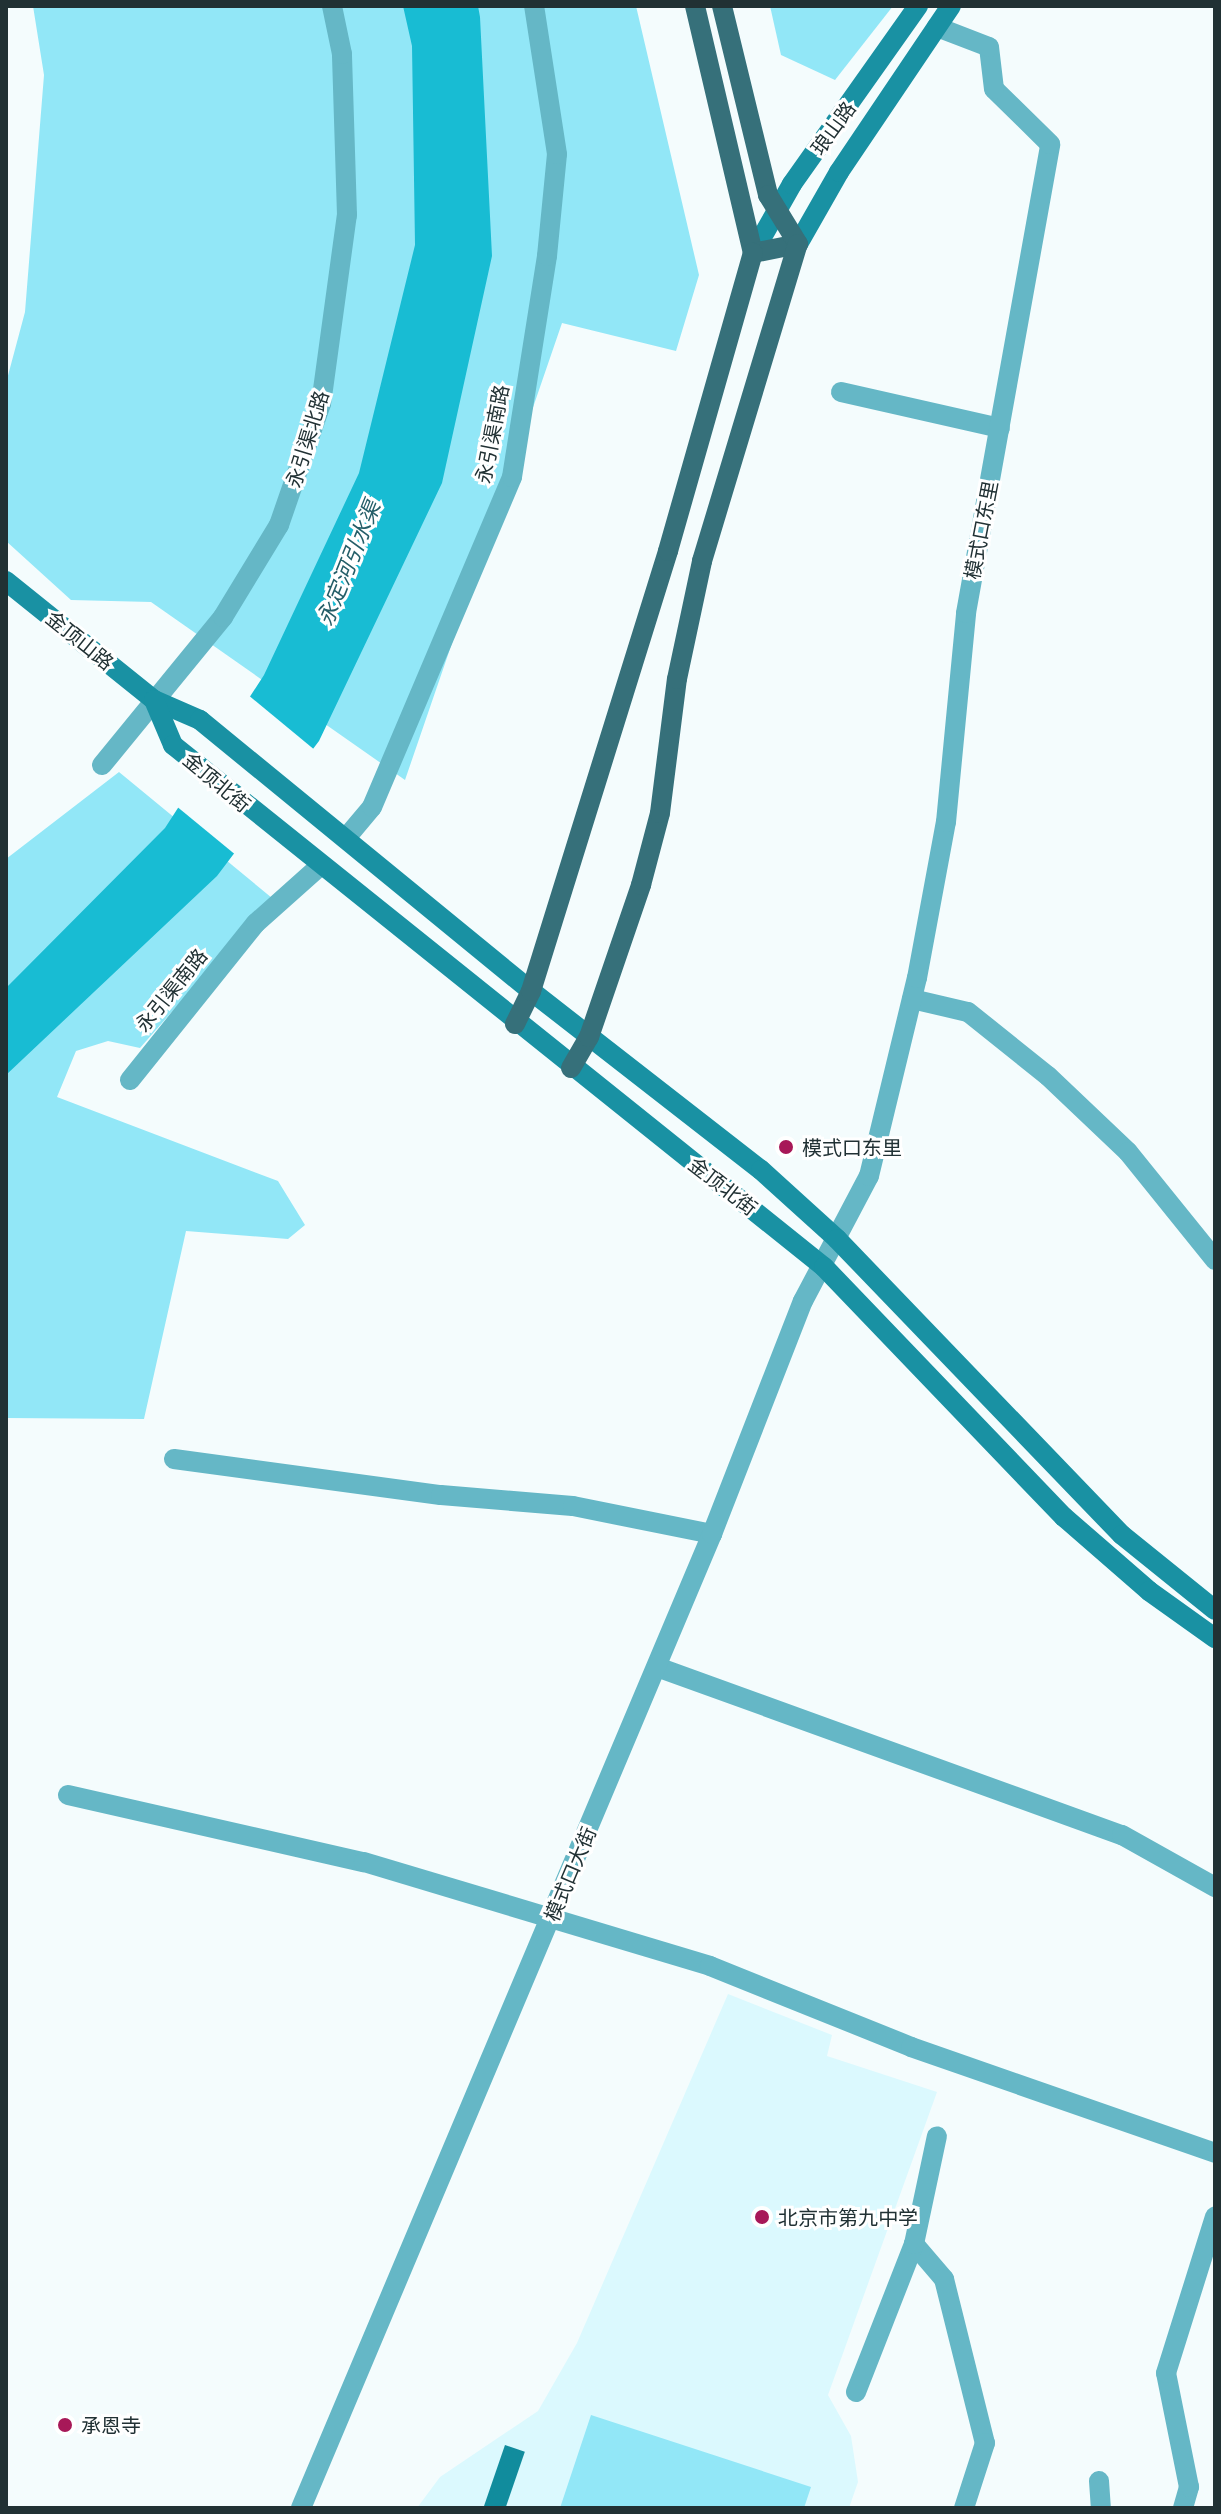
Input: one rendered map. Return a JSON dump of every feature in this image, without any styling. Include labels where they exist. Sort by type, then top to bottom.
[{"type":"main road","points":[[515,1024],[531,991],[668,551],[753,253],[695,6]]},
{"type":"main road","points":[[722,6],[775,213],[798,244]]},
{"type":"main road","name":"琅山路","points":[[753,253],[775,213],[918,6]]},
{"type":"main road","name":"琅山路","points":[[798,244],[839,172],[951,6]]},
{"type":"main road","points":[[753,253],[798,244]]},
{"type":"main road","points":[[571,1068],[589,1037],[660,813],[677,679],[702,561],[798,244]]},
{"type":"main road","name":"金顶山路","points":[[6,581],[154,700]]},
{"type":"main road","name":"金顶北街","points":[[154,700],[209,727],[531,991],[761,1170],[837,1239],[1122,1535],[1215,1610]]},
{"type":"main road","name":"金顶北街","points":[[154,700],[173,745],[289,843],[824,1267],[1064,1517],[1149,1591],[1215,1638]]},
{"type":"street","name":"永引渠北路","points":[[102,765],[223,617],[279,525],[321,404],[347,215],[342,54],[332,6]]},
{"type":"street","name":"永引渠南路","points":[[346,838],[372,807],[512,477],[547,256],[557,154],[534,6]]},
{"type":"street","name":"模式口东里","points":[[837,1239],[869,1176],[912,999],[946,822],[966,613],[1050,144],[994,89],[989,47],[937,27]]},
{"type":"street","points":[[841,392],[1000,428]]},
{"type":"street","name":"永引渠南路","points":[[130,1080],[256,923],[320,866]]},
{"type":"street","points":[[912,999],[968,1012],[1048,1076],[1128,1152],[1215,1260]]},
{"type":"street","name":"模式口大街","points":[[301,2508],[657,1667],[803,1301],[837,1239]]},
{"type":"street","points":[[174,1459],[441,1495],[573,1506],[712,1534]]},
{"type":"street","points":[[657,1667],[1122,1835],[1215,1887]]},
{"type":"street","points":[[68,1795],[364,1862],[710,1966],[911,2047],[1215,2153]]},
{"type":"street","points":[[856,2392],[914,2244],[937,2136]]},
{"type":"street","points":[[1183,2508],[1189,2487],[1166,2373],[1215,2217]]},
{"type":"street","points":[[914,2244],[944,2279],[985,2443],[964,2508]]},
{"type":"street","points":[[1099,2481],[1105,2507]]},
{"type":"shaded area","points":[[33,6],[636,6],[699,275],[676,351],[562,323],[405,780],[151,602],[71,600],[6,541],[6,383],[25,312],[44,75]]},
{"type":"shaded area","points":[[770,6],[893,6],[835,80],[781,55]]},
{"type":"shaded area","points":[[119,772],[272,898],[140,1048],[108,1041],[76,1051],[57,1097],[278,1181],[305,1225],[288,1239],[186,1231],[144,1419],[6,1418],[6,859]]},
{"type":"shaded area","name":"北京市第九中学","points":[[728,1994],[832,2035],[827,2056],[937,2092],[828,2395],[851,2436],[858,2482],[849,2508],[417,2508],[440,2477],[538,2411],[577,2343]]},
{"type":"shaded area","points":[[591,2415],[811,2487],[804,2508],[560,2508]]},
{"type":"water","name":"永定河引水渠","points":[[403,6],[478,6],[480,17],[492,256],[442,483],[319,741],[217,876],[6,1075],[6,988],[165,828],[264,675],[359,473],[415,245],[412,46]]},
{"type":"pier","points":[[247,694],[316,751],[237,856],[175,805]]},
{"type":"building","points":[[505,2445],[525,2452],[506,2508],[484,2507]]},
{"type":"place","name":"模式口东里","points":[[786,1147]]},
{"type":"place","name":"北京市第九中学","points":[[762,2217]]},
{"type":"place","name":"承恩寺","points":[[65,2425]]}]
